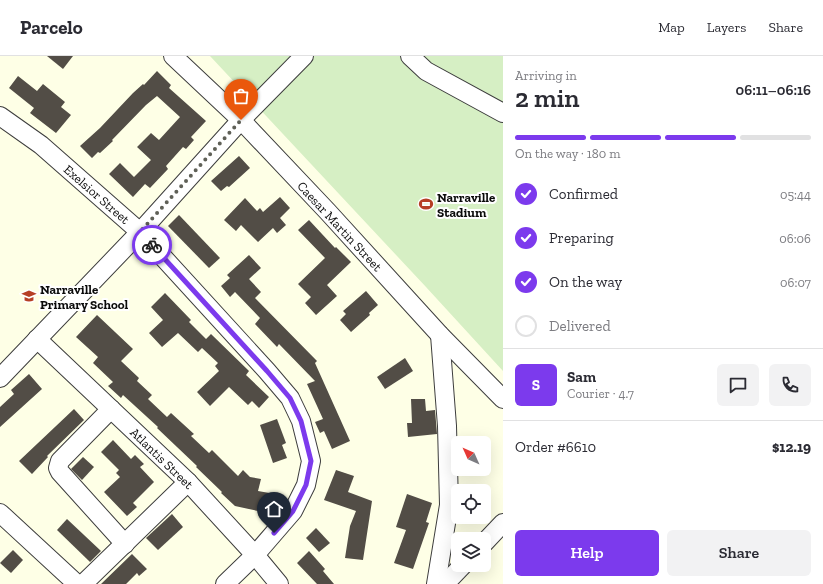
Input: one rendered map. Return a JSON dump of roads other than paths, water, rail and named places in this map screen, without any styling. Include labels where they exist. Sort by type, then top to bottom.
[{"type":"street","name":"Caesar Martin Street","points":[[173,56],[241,120],[328,212],[440,335],[503,399]]},
{"type":"street","points":[[0,378],[140,232],[241,120],[304,56]]},
{"type":"street","points":[[410,56],[426,71],[503,113]]},
{"type":"street","name":"Exelsior Street","points":[[0,116],[40,145],[140,232],[262,365],[290,398],[301,421],[311,461],[306,485],[293,511],[255,555],[225,584]]},
{"type":"street","points":[[436,584],[449,505],[448,426],[440,335]]},
{"type":"street","name":"Atlantis Street","points":[[37,339],[188,482],[255,555],[279,584]]},
{"type":"street","points":[[111,409],[60,461],[58,468],[125,544]]},
{"type":"street","points":[[84,584],[188,482]]},
{"type":"street","points":[[0,513],[77,584]]},
{"type":"street","points":[[491,536],[503,523]]},
{"type":"street","points":[[445,584],[456,572]]},
{"type":"place","name":"Narraville Stadium","points":[[426,204]]},
{"type":"place","name":"Narraville Primary School","points":[[29,296]]}]
